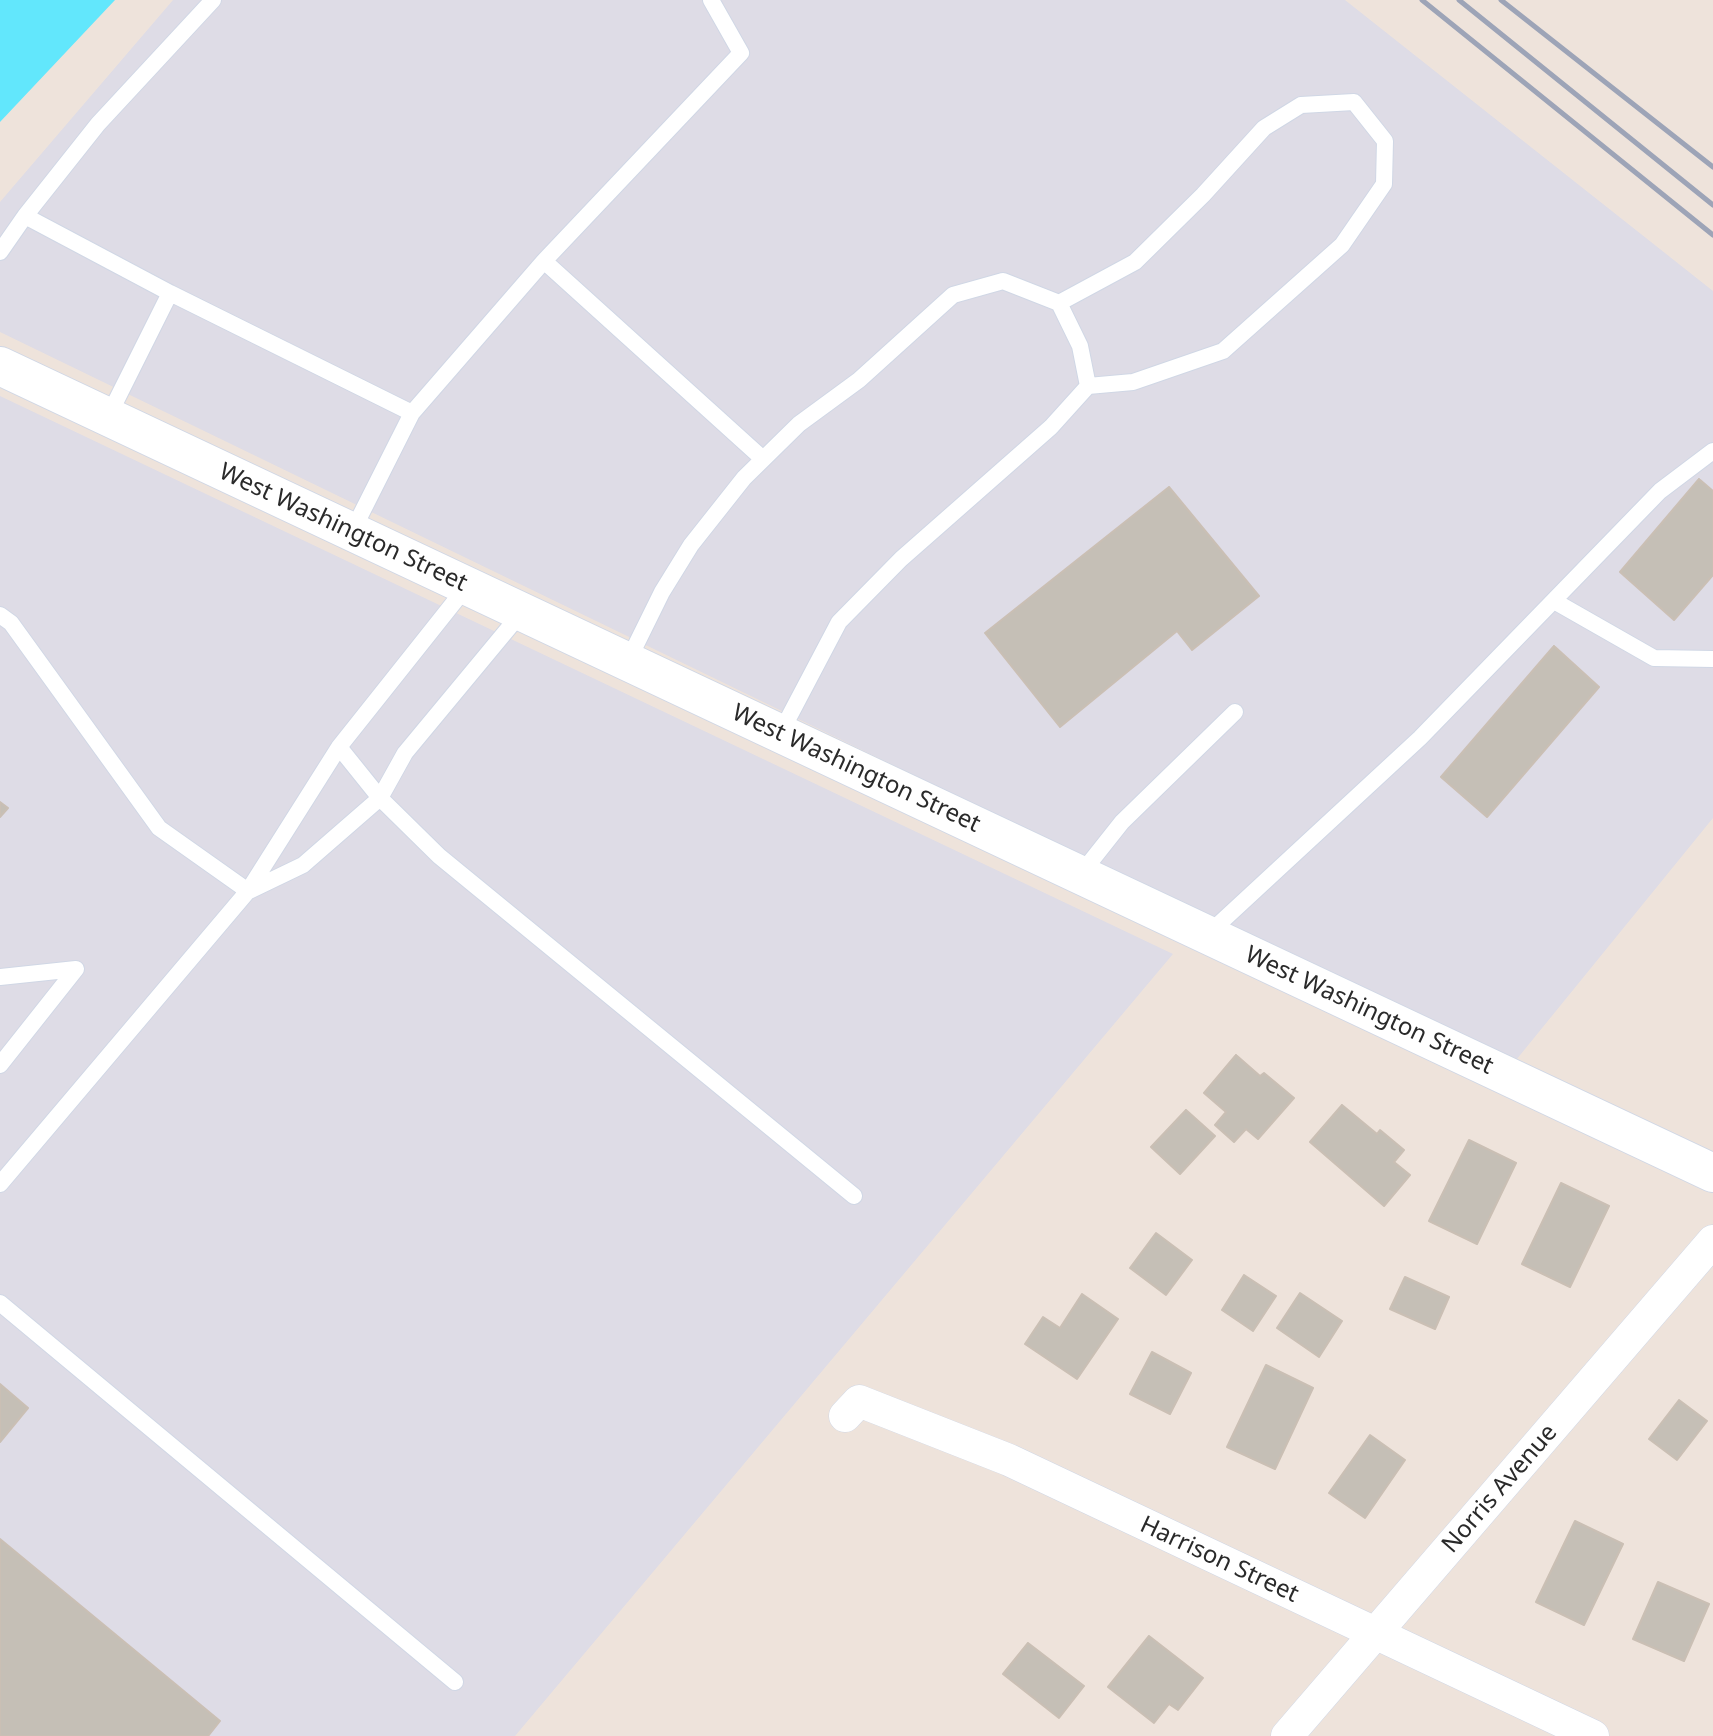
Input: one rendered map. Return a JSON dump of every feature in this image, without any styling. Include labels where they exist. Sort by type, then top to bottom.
[{"type":"main road","name":"West Washington Street","points":[[0,366],[1713,1173]]},
{"type":"street","name":"Norris Avenue","points":[[1287,1736],[1713,1241]]},
{"type":"street","name":"Harrison Street","points":[[845,1416],[859,1401],[1009,1460],[1592,1736]]},
{"type":"lane","points":[[0,252],[98,124],[213,0]]},
{"type":"lane","points":[[352,532],[412,413],[544,261],[741,54],[711,0]]},
{"type":"lane","points":[[780,734],[839,622],[901,559],[1051,427],[1088,386],[1133,382],[1223,351],[1342,245],[1384,184],[1385,141],[1354,103],[1301,106],[1264,128],[1203,195],[1135,262],[1059,303]]},
{"type":"lane","points":[[25,216],[170,293],[412,413]]},
{"type":"lane","points":[[544,261],[763,459]]},
{"type":"lane","points":[[628,661],[662,592],[691,545],[744,478],[799,424],[859,380],[953,295],[1003,281],[1059,303],[1080,346],[1088,386]]},
{"type":"lane","points":[[108,417],[170,293]]},
{"type":"lane","points":[[1207,935],[1420,738],[1660,491],[1713,451]]},
{"type":"lane","points":[[0,1184],[248,891],[338,747],[467,586]]},
{"type":"lane","points":[[1554,601],[1654,658],[1713,659]]},
{"type":"lane","points":[[248,891],[303,865],[380,798],[405,753],[522,612]]},
{"type":"lane","points":[[0,615],[11,623],[159,828],[248,891]]},
{"type":"lane","points":[[1080,875],[1122,822],[1235,712]]},
{"type":"lane","points":[[338,747],[380,798],[439,856],[854,1196]]},
{"type":"lane","points":[[0,977],[76,969],[0,1065]]},
{"type":"lane","points":[[0,1303],[455,1682]]},
{"type":"shaded area","points":[[173,0],[1345,0],[1713,291],[1713,818],[1512,1065],[0,332],[0,202]]},
{"type":"shaded area","points":[[0,396],[1173,954],[515,1736],[0,1736]]},
{"type":"water","points":[[0,0],[115,0],[0,122]]},
{"type":"building","points":[[1699,479],[1713,491],[1713,575],[1674,620],[1620,572]]},
{"type":"building","points":[[1169,487],[1259,596],[1192,650],[1177,631],[1060,727],[985,633]]},
{"type":"building","points":[[1554,646],[1599,687],[1487,817],[1441,777]]},
{"type":"building","points":[[0,802],[8,808],[0,817]]},
{"type":"building","points":[[1236,1055],[1260,1076],[1264,1073],[1294,1098],[1258,1139],[1246,1129],[1234,1142],[1215,1125],[1226,1112],[1204,1093]]},
{"type":"building","points":[[1342,1105],[1377,1134],[1380,1130],[1404,1150],[1394,1162],[1410,1175],[1384,1206],[1310,1142]]},
{"type":"building","points":[[1186,1110],[1215,1136],[1180,1174],[1151,1147]]},
{"type":"building","points":[[1469,1140],[1516,1163],[1477,1244],[1429,1221]]},
{"type":"building","points":[[1561,1183],[1609,1206],[1570,1287],[1522,1264]]},
{"type":"building","points":[[1156,1233],[1192,1260],[1166,1295],[1130,1268]]},
{"type":"building","points":[[1244,1275],[1276,1296],[1253,1331],[1222,1310]]},
{"type":"building","points":[[1405,1277],[1449,1297],[1435,1329],[1390,1309]]},
{"type":"building","points":[[1300,1293],[1342,1321],[1319,1357],[1277,1328]]},
{"type":"building","points":[[1082,1294],[1118,1319],[1077,1379],[1025,1344],[1043,1317],[1060,1328]]},
{"type":"building","points":[[1152,1352],[1191,1373],[1170,1414],[1130,1394]]},
{"type":"building","points":[[1266,1365],[1313,1388],[1275,1469],[1227,1447]]},
{"type":"building","points":[[0,1384],[28,1408],[0,1442]]},
{"type":"building","points":[[1679,1400],[1707,1421],[1677,1460],[1649,1439]]},
{"type":"building","points":[[1370,1435],[1405,1460],[1365,1518],[1329,1493]]},
{"type":"building","points":[[1575,1521],[1623,1544],[1584,1625],[1536,1602]]},
{"type":"building","points":[[0,1539],[220,1721],[208,1736],[0,1736]]},
{"type":"building","points":[[1658,1582],[1709,1604],[1684,1661],[1633,1639]]},
{"type":"building","points":[[1149,1636],[1203,1678],[1178,1710],[1169,1704],[1154,1723],[1108,1687]]},
{"type":"building","points":[[1028,1643],[1084,1686],[1059,1718],[1003,1674]]},
{"type":"railway","points":[[1422,0],[1713,235]]},
{"type":"railway","points":[[1459,0],[1713,205]]},
{"type":"railway","points":[[1501,0],[1713,167]]}]
